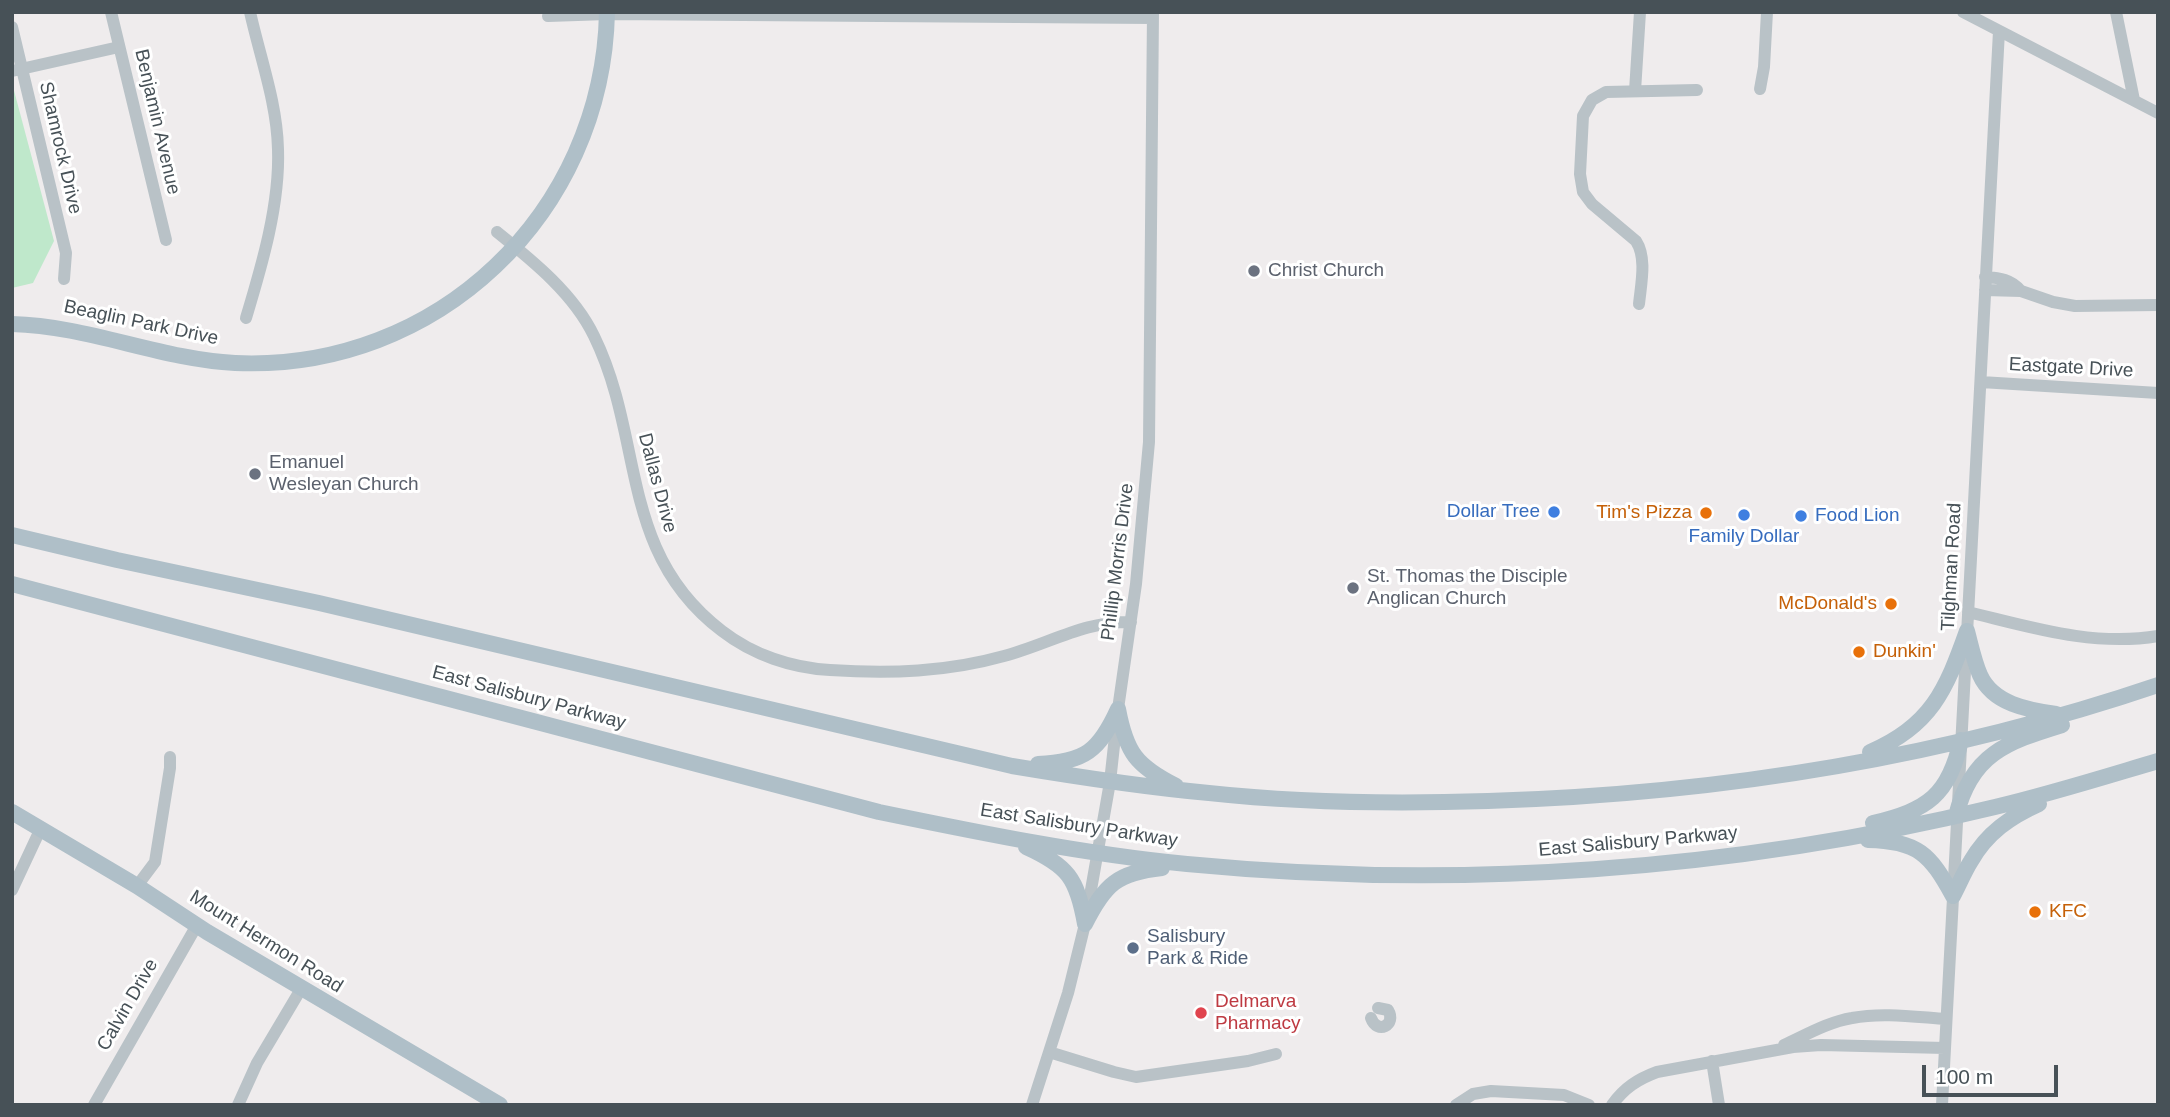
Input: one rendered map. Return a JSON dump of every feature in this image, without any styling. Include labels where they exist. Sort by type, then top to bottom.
[{"type":"main road","name":"Beaglin Park Drive","points":[[12,324],[72,329],[164,352],[215,361],[256,363],[310,359],[371,344],[434,314],[482,280],[515,247],[554,195],[584,136],[600,80],[607,13]]},
{"type":"main road","points":[[12,535],[319,603],[1012,766],[1188,791],[1346,802],[1413,802],[1525,800],[1673,789],[1767,777],[1961,740],[2062,715],[2158,685]]},
{"type":"main road","name":"East Salisbury Parkway","points":[[12,584],[879,812],[1004,838],[1184,864],[1329,873],[1477,875],[1623,867],[1752,853],[1956,816],[2158,761]]},
{"type":"main road","points":[[1967,631],[1981,677],[1991,690],[2007,702],[2030,710],[2062,715]]},
{"type":"main road","points":[[1836,765],[1893,742],[1928,713],[1951,676],[1967,631]]},
{"type":"main road","points":[[1956,816],[1963,791],[1971,777],[2002,747],[2023,737],[2158,695]]},
{"type":"main road","points":[[1012,766],[1067,762],[1079,757],[1100,742],[1118,709]]},
{"type":"main road","points":[[1118,709],[1126,742],[1141,763],[1160,777],[1188,791]]},
{"type":"main road","points":[[1752,853],[1774,840],[1869,824],[1913,810],[1946,784],[1956,763],[1961,740]]},
{"type":"main road","points":[[1952,896],[1969,863],[1999,826],[2073,786]]},
{"type":"main road","name":"Mount Hermon Road","points":[[12,812],[137,886],[301,989],[500,1105]]},
{"type":"main road","points":[[1004,838],[1059,865],[1079,892],[1085,924]]},
{"type":"main road","points":[[1837,839],[1888,841],[1914,848],[1931,860],[1952,896]]},
{"type":"main road","points":[[1085,924],[1106,888],[1122,876],[1184,864]]},
{"type":"street","name":"Benjamin Avenue","points":[[111,12],[166,240]]},
{"type":"street","points":[[246,318],[267,239],[278,151],[270,94],[250,12]]},
{"type":"street","points":[[1635,91],[1640,12]]},
{"type":"street","points":[[1760,89],[1767,12]]},
{"type":"street","points":[[1963,12],[2158,113]]},
{"type":"street","points":[[2116,12],[2134,100]]},
{"type":"street","points":[[548,16],[607,13],[1153,15]]},
{"type":"street","name":"Phillip Morris Drive","points":[[1032,1105],[1068,993],[1085,924],[1110,782],[1146,494],[1149,442],[1153,15]]},
{"type":"street","name":"Shamrock Drive","points":[[12,27],[17,70],[65,253],[64,279]]},
{"type":"street","name":"Tilghman Road","points":[[1942,1105],[1999,31]]},
{"type":"street","points":[[17,70],[119,47]]},
{"type":"street","points":[[1639,304],[1642,261],[1640,248],[1636,241],[1583,192],[1580,174],[1583,116],[1592,100],[1606,92],[1697,90]]},
{"type":"street","name":"Dallas Drive","points":[[498,232],[565,295],[589,326],[613,388],[644,517],[661,559],[694,606],[713,624],[740,643],[772,658],[807,668],[910,672],[974,664],[1100,624],[1131,622]]},
{"type":"street","points":[[1985,283],[2000,278],[2012,282],[2021,291],[2075,306],[2158,305]]},
{"type":"street","name":"Eastgate Drive","points":[[1981,382],[2158,393]]},
{"type":"street","points":[[1968,612],[2091,639],[2120,640],[2158,636]]},
{"type":"street","points":[[137,886],[155,862],[170,757]]},
{"type":"street","points":[[12,890],[41,828]]},
{"type":"street","name":"Calvin Drive","points":[[94,1105],[197,925]]},
{"type":"street","points":[[238,1105],[257,1063],[301,989]]},
{"type":"street","points":[[1771,1051],[1852,1018],[1946,1018]]},
{"type":"street","points":[[1612,1105],[1629,1087],[1645,1076],[1712,1061],[1821,1045],[1945,1048]]},
{"type":"street","points":[[1049,1052],[1136,1077],[1276,1054]]},
{"type":"street","points":[[1712,1061],[1719,1105]]},
{"type":"street","points":[[1456,1105],[1473,1094],[1491,1091],[1564,1095],[1589,1105]]},
{"type":"green space","points":[[12,83],[54,241],[33,283],[12,288]]},
{"type":"place","name":"Christ Church","points":[[1254,271]]},
{"type":"place","name":"Emanuel Wesleyan Church","points":[[255,474]]},
{"type":"place","name":"Dollar Tree","points":[[1554,512]]},
{"type":"place","name":"Tim's Pizza","points":[[1706,513]]},
{"type":"place","name":"Family Dollar","points":[[1744,515]]},
{"type":"place","name":"Food Lion","points":[[1801,516]]},
{"type":"place","name":"St. Thomas the Disciple Anglican Church","points":[[1353,588]]},
{"type":"place","name":"McDonald's","points":[[1891,604]]},
{"type":"place","name":"Dunkin'","points":[[1859,652]]},
{"type":"place","name":"KFC","points":[[2035,912]]},
{"type":"place","name":"Salisbury Park & Ride","points":[[1133,948]]},
{"type":"place","name":"Delmarva Pharmacy","points":[[1201,1013]]}]
